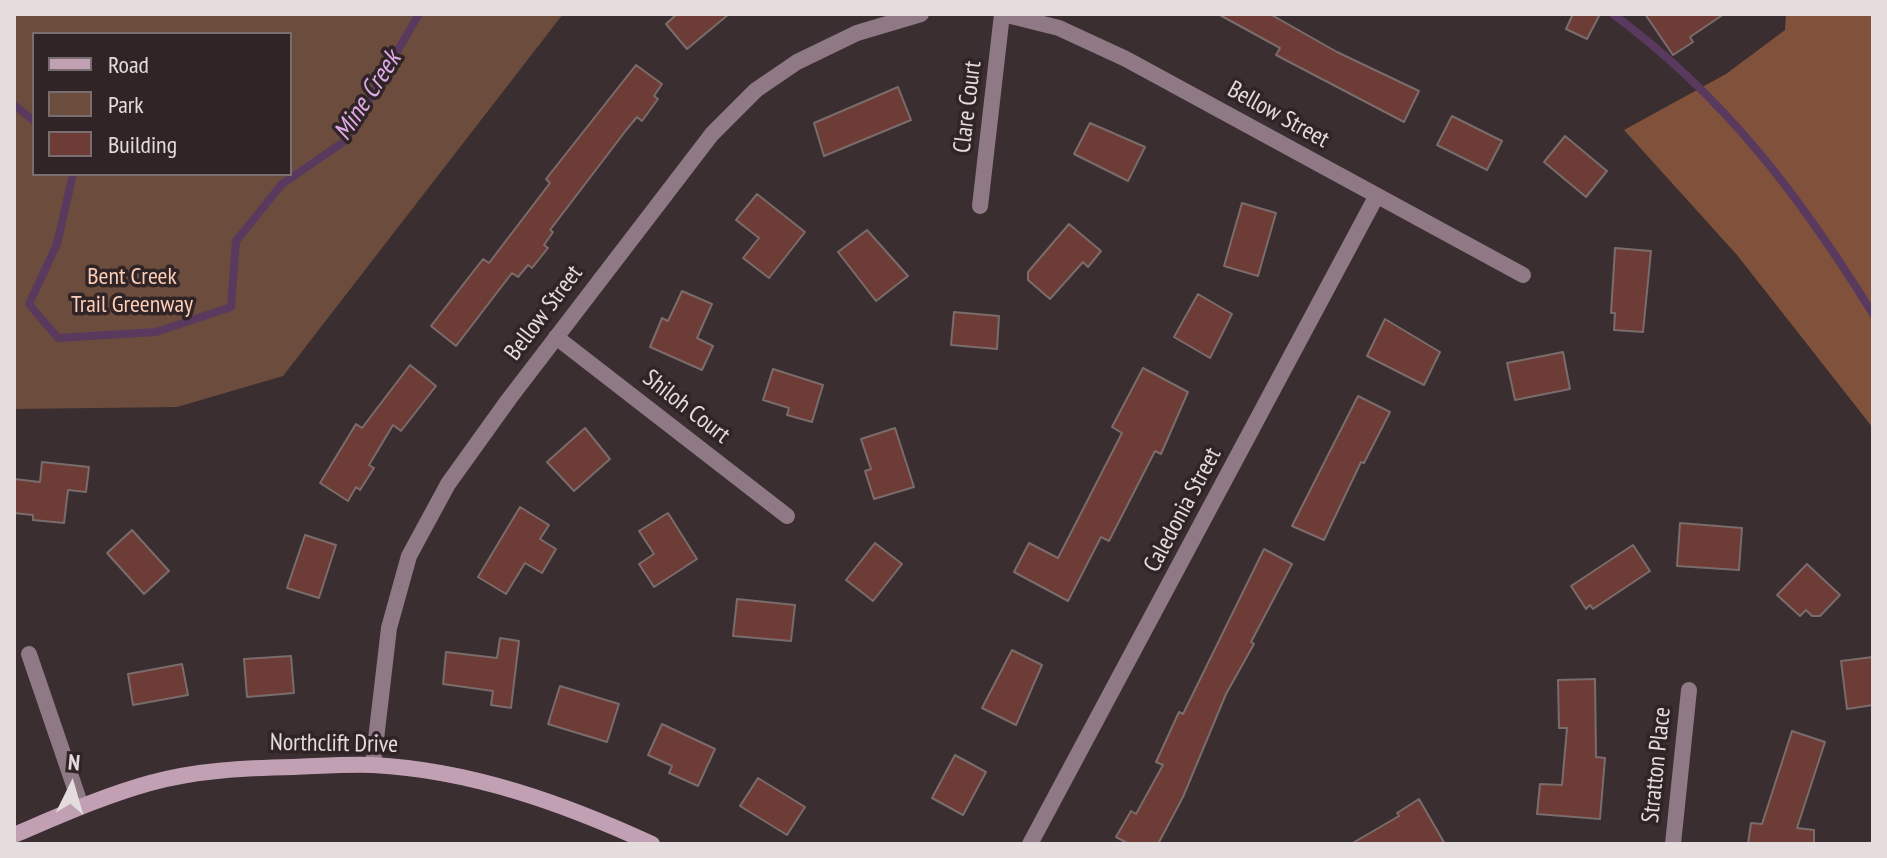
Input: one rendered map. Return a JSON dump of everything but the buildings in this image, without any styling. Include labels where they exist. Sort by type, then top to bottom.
[{"type":"street","name":"Bellow Street","points":[[373,765],[389,628],[409,556],[448,484],[712,134],[756,90],[797,62],[857,33],[921,14]]},
{"type":"street","name":"Bellow Street","points":[[1003,14],[1059,28],[1126,59],[1523,275]]},
{"type":"street","name":"Clare Court","points":[[980,206],[1003,14]]},
{"type":"street","name":"Caledonia Street","points":[[1030,844],[1376,197]]},
{"type":"street","name":"Shiloh Court","points":[[556,337],[787,516]]},
{"type":"street","points":[[29,654],[81,806]]},
{"type":"street","name":"Stratton Place","points":[[1673,844],[1689,690]]},
{"type":"street","name":"Northclift Drive","points":[[14,835],[81,806],[152,783],[234,768],[373,765],[436,773],[510,789],[583,812],[652,844]]},
{"type":"green space","name":"Bent Creek Trail Greenway","points":[[14,14],[563,14],[283,376],[177,407],[14,409]]},
{"type":"shaded area","points":[[1786,14],[1873,14],[1873,428],[1737,255],[1624,130],[1726,74],[1785,30]]},
{"type":"waterway","name":"Mine Creek","points":[[73,176],[57,244],[29,304],[58,338],[156,332],[231,307],[236,241],[282,184],[345,141],[419,14]]},
{"type":"waterway","points":[[1613,14],[1691,79],[1758,151],[1817,229],[1873,314]]},
{"type":"waterway","name":"Mine Creek","points":[[14,105],[32,119]]}]
